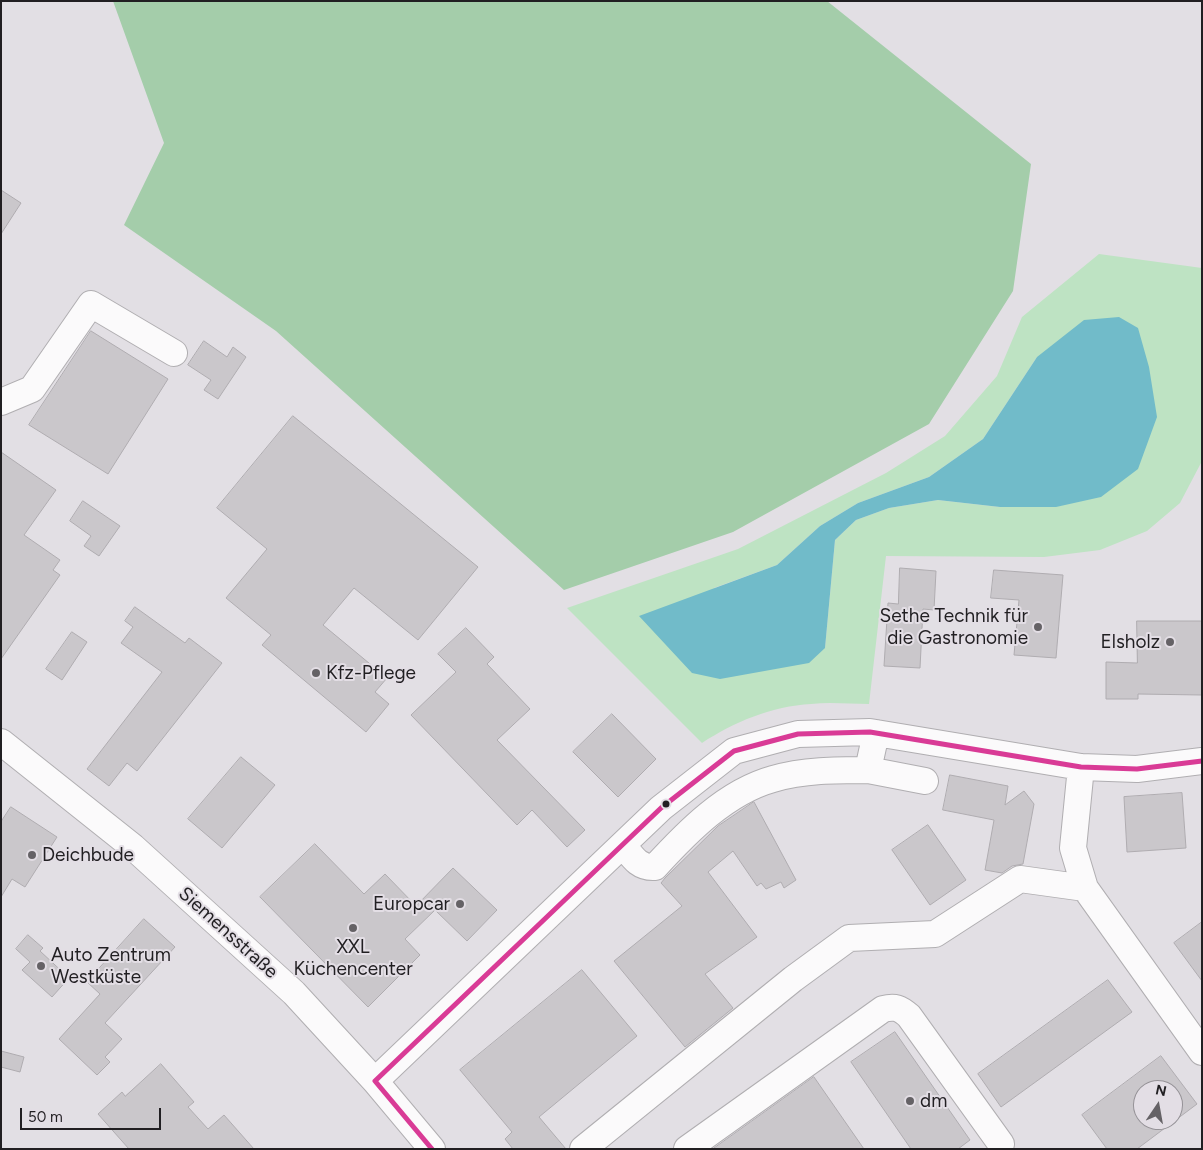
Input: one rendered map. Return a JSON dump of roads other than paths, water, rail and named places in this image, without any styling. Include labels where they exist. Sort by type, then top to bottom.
[{"type":"street","points":[[1,402],[32,389],[91,304],[174,353]]},
{"type":"street","points":[[868,770],[876,733]]},
{"type":"street","points":[[375,1081],[624,846],[661,808],[734,751],[798,734],[876,733],[1040,762],[1081,767],[1137,769],[1202,761]]},
{"type":"street","name":"Siemensstraße","points":[[1,742],[133,847],[294,993],[375,1081],[432,1149]]},
{"type":"street","points":[[1081,767],[1073,848],[1085,888],[1202,1052]]},
{"type":"street","points":[[624,846],[636,861],[645,868],[655,867],[696,825],[736,796],[773,779],[830,770],[868,770],[925,780]]},
{"type":"street","points":[[583,1149],[793,979],[849,938],[935,934],[1020,879],[1085,888]]},
{"type":"street","points":[[687,1149],[883,1009],[892,1007],[900,1008],[909,1016],[1001,1144]]},
{"type":"water","points":[[1119,317],[1138,328],[1149,367],[1157,417],[1138,469],[1101,497],[1056,507],[1000,507],[938,500],[889,508],[856,520],[835,540],[825,648],[809,663],[720,679],[692,673],[639,616],[777,565],[820,526],[858,503],[929,477],[983,439],[1037,357],[1084,320]]},
{"type":"place","name":"Sethe Technik für die Gastronomie","points":[[1038,627]]},
{"type":"place","name":"Elsholz","points":[[1170,642]]},
{"type":"place","name":"Kfz-Pflege","points":[[316,673]]},
{"type":"place","name":"Deichbude","points":[[32,855]]},
{"type":"place","name":"Europcar","points":[[460,904]]},
{"type":"place","name":"XXL Küchencenter","points":[[353,928]]},
{"type":"place","name":"Auto Zentrum Westküste","points":[[41,966]]},
{"type":"place","name":"dm","points":[[910,1101]]}]
